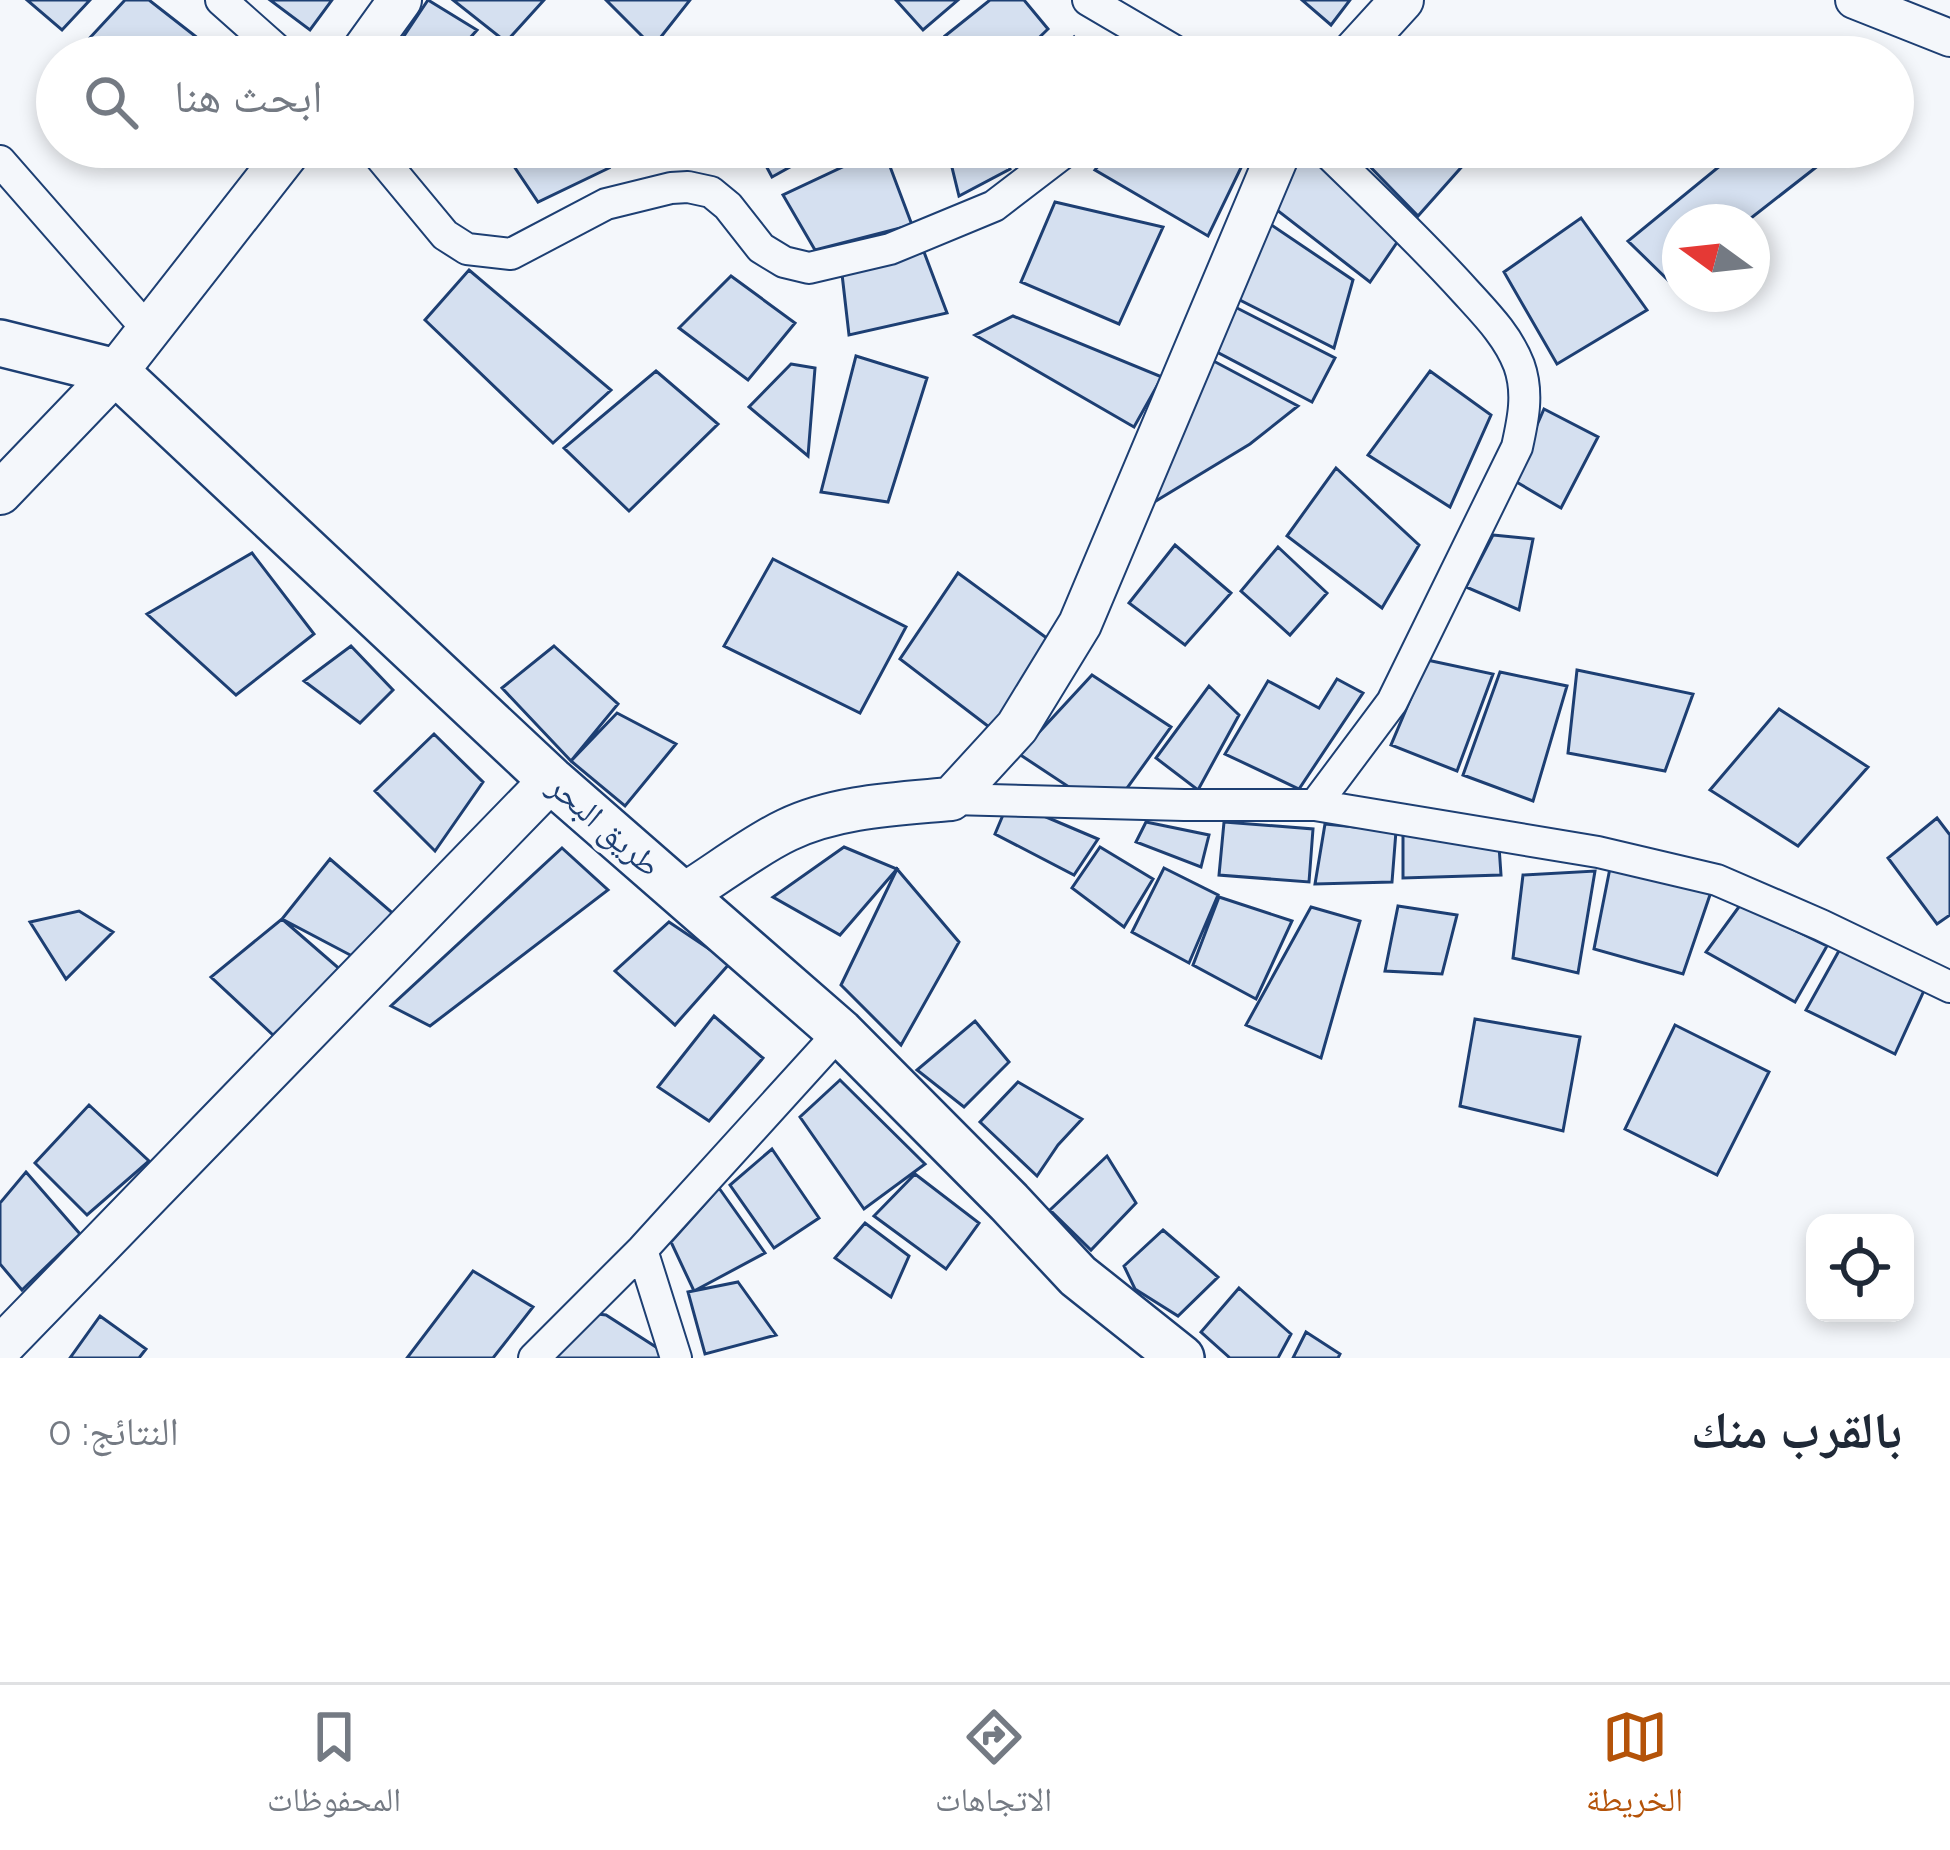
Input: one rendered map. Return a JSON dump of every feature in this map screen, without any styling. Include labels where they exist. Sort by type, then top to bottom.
[{"type":"main road","points":[[374,36],[400,0]]},
{"type":"main road","points":[[1369,36],[1402,0]]},
{"type":"main road","points":[[0,493],[116,372],[275,168]]},
{"type":"main road","points":[[685,894],[786,830],[882,806],[951,799],[1017,727],[1080,624],[1272,168]]},
{"type":"main road","name":"طريق البحر","points":[[0,343],[116,372],[551,780],[840,1032],[1078,1276],[1181,1358]]},
{"type":"main road","points":[[0,1348],[551,780]]},
{"type":"street","points":[[221,0],[261,36]]},
{"type":"street","points":[[1088,0],[1149,36]]},
{"type":"street","points":[[1854,0],[1950,38]]},
{"type":"street","points":[[0,161],[148,330]]},
{"type":"street","points":[[389,168],[445,235],[466,249],[511,254],[606,204],[688,187],[711,192],[728,206],[761,248],[784,262],[809,268],[890,249],[994,206],[1044,168]]},
{"type":"street","points":[[1315,805],[1392,702],[1517,447],[1525,411],[1519,365],[1501,330],[1343,168]]},
{"type":"street","points":[[951,799],[1315,805],[1598,852],[1718,880],[1950,986]]},
{"type":"street","points":[[534,1358],[642,1250],[840,1032]]},
{"type":"street","points":[[642,1250],[676,1358]]},
{"type":"building","points":[[27,0],[90,0],[62,30]]},
{"type":"building","points":[[125,0],[149,0],[195,36],[92,36]]},
{"type":"building","points":[[270,0],[332,0],[310,30]]},
{"type":"building","points":[[428,0],[477,30],[472,36],[404,36]]},
{"type":"building","points":[[453,0],[544,0],[511,36],[498,36]]},
{"type":"building","points":[[606,0],[690,0],[662,36],[642,36]]},
{"type":"building","points":[[896,0],[958,0],[923,30]]},
{"type":"building","points":[[990,0],[1024,0],[1048,29],[1041,36],[945,36]]},
{"type":"building","points":[[1302,0],[1350,0],[1331,25]]},
{"type":"building","points":[[515,168],[609,168],[538,202]]},
{"type":"building","points":[[767,168],[788,168],[772,177]]},
{"type":"building","points":[[840,168],[891,168],[912,225],[815,250],[783,195]]},
{"type":"building","points":[[952,168],[1010,168],[1010,169],[959,196]]},
{"type":"building","points":[[1097,168],[1241,168],[1208,236]]},
{"type":"building","points":[[1285,168],[1325,168],[1398,241],[1370,282],[1268,203]]},
{"type":"building","points":[[1371,168],[1461,168],[1418,216]]},
{"type":"building","points":[[1717,168],[1815,168],[1769,204],[1673,204]]},
{"type":"building","points":[[1055,202],[1163,227],[1119,324],[1021,282]]},
{"type":"building","points":[[1662,213],[1662,274],[1628,241]]},
{"type":"building","points":[[1581,218],[1647,310],[1557,364],[1504,272]]},
{"type":"building","points":[[1264,220],[1353,280],[1334,348],[1234,297]]},
{"type":"building","points":[[924,252],[947,313],[849,335],[842,274]]},
{"type":"building","points":[[469,270],[611,390],[553,443],[425,320]]},
{"type":"building","points":[[731,276],[795,323],[748,380],[679,328]]},
{"type":"building","points":[[1235,307],[1335,358],[1312,402],[1215,351]]},
{"type":"building","points":[[1013,316],[1162,377],[1134,427],[975,335]]},
{"type":"building","points":[[856,356],[927,378],[888,502],[821,492]]},
{"type":"building","points":[[1206,357],[1298,406],[1250,444],[1141,510]]},
{"type":"building","points":[[791,364],[815,368],[808,456],[749,407]]},
{"type":"building","points":[[656,371],[718,424],[629,511],[564,448]]},
{"type":"building","points":[[1430,371],[1491,415],[1450,507],[1368,455]]},
{"type":"building","points":[[1544,409],[1598,437],[1561,508],[1513,480]]},
{"type":"building","points":[[1336,468],[1419,545],[1382,608],[1287,536]]},
{"type":"building","points":[[1493,535],[1533,539],[1519,610],[1466,587]]},
{"type":"building","points":[[1175,545],[1231,593],[1185,645],[1129,603]]},
{"type":"building","points":[[1278,547],[1327,593],[1290,635],[1241,591]]},
{"type":"building","points":[[252,553],[314,634],[236,695],[147,614]]},
{"type":"building","points":[[773,559],[906,627],[860,713],[724,646]]},
{"type":"building","points":[[958,573],[1048,639],[993,730],[900,659]]},
{"type":"building","points":[[351,646],[393,690],[360,723],[304,681]]},
{"type":"building","points":[[554,646],[618,704],[571,761],[502,688]]},
{"type":"building","points":[[1427,660],[1493,674],[1457,771],[1391,745]]},
{"type":"building","points":[[1577,670],[1693,694],[1665,771],[1568,753]]},
{"type":"building","points":[[1500,672],[1567,686],[1533,801],[1463,775]]},
{"type":"building","points":[[1092,675],[1171,727],[1125,791],[1087,799],[1019,754]]},
{"type":"building","points":[[1337,679],[1363,693],[1299,789],[1225,754],[1268,681],[1319,708]]},
{"type":"building","points":[[1209,686],[1239,715],[1198,790],[1156,758]]},
{"type":"building","points":[[1779,709],[1868,767],[1798,846],[1710,790]]},
{"type":"building","points":[[617,713],[676,744],[625,806],[571,761]]},
{"type":"building","points":[[434,734],[483,782],[435,851],[375,791]]},
{"type":"building","points":[[1039,814],[1098,839],[1074,875],[995,834],[1003,815]]},
{"type":"building","points":[[1937,818],[1950,835],[1950,915],[1937,924],[1888,858]]},
{"type":"building","points":[[1146,822],[1209,835],[1201,867],[1136,842]]},
{"type":"building","points":[[1224,822],[1313,829],[1309,882],[1219,875]]},
{"type":"building","points":[[1325,824],[1396,831],[1392,882],[1315,884]]},
{"type":"building","points":[[1403,831],[1499,846],[1501,875],[1403,878]]},
{"type":"building","points":[[844,847],[897,869],[840,935],[773,897]]},
{"type":"building","points":[[1100,847],[1153,879],[1124,927],[1072,888]]},
{"type":"building","points":[[562,848],[608,890],[430,1026],[391,1006]]},
{"type":"building","points":[[330,859],[396,916],[354,957],[282,919]]},
{"type":"building","points":[[1611,863],[1712,889],[1683,974],[1594,949]]},
{"type":"building","points":[[1164,868],[1218,895],[1189,963],[1132,932]]},
{"type":"building","points":[[897,869],[959,942],[901,1045],[841,985]]},
{"type":"building","points":[[1595,871],[1578,973],[1513,958],[1523,875]]},
{"type":"building","points":[[1219,897],[1292,921],[1256,999],[1193,965]]},
{"type":"building","points":[[1741,904],[1827,946],[1795,1002],[1706,952]]},
{"type":"building","points":[[1398,906],[1457,915],[1442,974],[1385,971]]},
{"type":"building","points":[[1311,907],[1360,921],[1321,1058],[1246,1025]]},
{"type":"building","points":[[79,911],[113,932],[66,979],[30,922]]},
{"type":"building","points":[[282,919],[342,971],[273,1035],[211,977]]},
{"type":"building","points":[[669,922],[730,963],[675,1025],[615,971]]},
{"type":"building","points":[[1840,949],[1927,984],[1895,1054],[1806,1010]]},
{"type":"building","points":[[714,1016],[763,1058],[709,1121],[658,1087]]},
{"type":"building","points":[[1475,1019],[1580,1037],[1563,1131],[1460,1106]]},
{"type":"building","points":[[975,1021],[1009,1062],[964,1107],[917,1070]]},
{"type":"building","points":[[1675,1025],[1769,1072],[1717,1175],[1625,1129]]},
{"type":"building","points":[[840,1080],[925,1164],[864,1209],[800,1117]]},
{"type":"building","points":[[1018,1082],[1082,1119],[1037,1176],[980,1122]]},
{"type":"building","points":[[89,1105],[149,1161],[87,1215],[35,1163]]},
{"type":"building","points":[[772,1149],[819,1218],[774,1248],[730,1185]]},
{"type":"building","points":[[1107,1156],[1136,1203],[1091,1250],[1050,1210]]},
{"type":"building","points":[[26,1172],[80,1234],[22,1290],[0,1264],[0,1203]]},
{"type":"building","points":[[915,1174],[979,1223],[946,1269],[874,1216]]},
{"type":"building","points":[[719,1188],[765,1253],[694,1291],[671,1242]]},
{"type":"building","points":[[865,1223],[909,1256],[891,1297],[835,1258]]},
{"type":"building","points":[[1163,1230],[1218,1277],[1178,1316],[1135,1289],[1124,1266]]},
{"type":"building","points":[[473,1271],[533,1307],[493,1358],[407,1358]]},
{"type":"building","points":[[738,1282],[776,1335],[705,1354],[688,1292]]},
{"type":"building","points":[[1239,1288],[1291,1334],[1278,1358],[1230,1358],[1201,1332]]},
{"type":"building","points":[[589,1313],[606,1315],[659,1349],[661,1358],[547,1358]]},
{"type":"building","points":[[100,1316],[146,1349],[139,1358],[70,1358]]},
{"type":"building","points":[[1306,1332],[1340,1354],[1338,1358],[1293,1358]]}]
